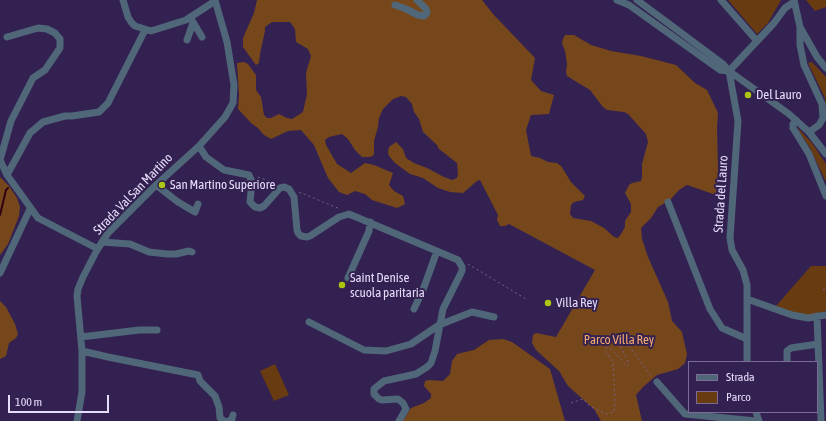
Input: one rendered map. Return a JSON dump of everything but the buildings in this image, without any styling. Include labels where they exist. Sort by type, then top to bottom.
[{"type":"street","points":[[124,0],[128,17],[131,22],[135,26],[151,31],[186,20],[191,20],[215,1]]},
{"type":"street","points":[[395,6],[406,9],[418,16],[424,16],[427,13],[426,9],[417,0]]},
{"type":"street","points":[[617,0],[629,5],[720,70],[729,71]]},
{"type":"street","points":[[637,0],[723,64],[729,71],[789,114],[809,132],[826,154]]},
{"type":"street","points":[[721,0],[757,41]]},
{"type":"street","name":"Strada Val San Martino","points":[[77,421],[82,392],[82,351],[76,304],[78,289],[98,249],[108,234],[156,185],[199,146],[225,117],[233,103],[234,85],[227,42],[215,1]]},
{"type":"street","points":[[729,71],[774,23],[785,8],[794,1],[800,27],[800,45],[804,65],[822,104],[822,118],[819,124],[809,132]]},
{"type":"street","points":[[191,20],[202,37]]},
{"type":"street","points":[[187,40],[191,20]]},
{"type":"street","points":[[800,27],[817,57],[826,68]]},
{"type":"street","points":[[7,37],[38,28],[55,33],[60,38],[60,48],[45,70],[34,78],[11,122],[0,160],[7,175],[30,209],[38,218],[98,249]]},
{"type":"street","points":[[7,175],[30,133],[43,122],[65,116],[99,112],[108,103],[145,30]]},
{"type":"street","name":"Strada del Lauro","points":[[729,71],[738,121],[730,238],[732,250],[744,270],[747,285],[747,361]]},
{"type":"street","points":[[796,120],[793,124],[793,128],[809,154],[826,196]]},
{"type":"street","points":[[199,146],[206,157],[224,170],[249,176],[252,182],[250,202],[255,207],[260,208],[264,206],[277,190],[282,187],[289,189],[294,197],[297,230],[301,236],[310,236],[339,217],[353,214],[458,260],[462,267],[462,271],[443,309],[434,358],[427,368],[416,374],[384,381],[374,389],[374,394],[379,399],[401,400],[406,406],[405,411],[399,421]]},
{"type":"street","points":[[156,185],[178,202],[195,212],[198,204]]},
{"type":"street","points":[[668,202],[710,309],[722,328],[747,339]]},
{"type":"street","points":[[0,273],[30,209]]},
{"type":"street","points":[[348,278],[369,231],[370,222]]},
{"type":"street","points":[[102,242],[130,244],[149,252],[167,254],[176,254],[189,251],[192,252]]},
{"type":"street","points":[[414,309],[423,290],[437,251]]},
{"type":"street","points":[[747,299],[792,315],[808,318],[826,315]]},
{"type":"street","points":[[309,322],[364,350],[386,350],[411,344],[439,325],[472,312],[494,317]]},
{"type":"street","points":[[817,316],[821,421]]},
{"type":"street","points":[[81,337],[139,330],[157,330]]},
{"type":"street","points":[[788,361],[788,351],[790,348],[818,344]]},
{"type":"street","points":[[82,351],[198,375],[200,381],[215,396],[219,406],[220,418],[224,421]]},
{"type":"street","points":[[657,382],[685,414],[756,421]]},
{"type":"street","points":[[681,410],[683,421]]},
{"type":"path","points":[[249,176],[254,175],[280,184]]},
{"type":"path","points":[[302,193],[353,214]]},
{"type":"path","points":[[458,260],[468,264],[526,299]]},
{"type":"path","points":[[571,403],[583,399],[591,407],[607,414],[614,412],[616,402],[613,362],[605,351],[607,347],[611,349],[627,366],[629,364],[620,345],[622,342],[628,345],[657,382]]},
{"type":"green space","name":"Parco Villa Rey","points":[[257,0],[482,0],[493,14],[535,58],[531,80],[541,91],[554,95],[549,114],[531,115],[526,130],[531,156],[548,162],[557,163],[561,166],[571,182],[585,196],[583,200],[574,202],[571,205],[570,214],[573,218],[591,221],[604,228],[614,237],[618,238],[625,227],[625,221],[631,212],[631,204],[625,193],[629,185],[641,181],[642,164],[648,142],[646,134],[628,114],[624,112],[607,110],[590,90],[567,76],[567,64],[562,43],[565,35],[574,35],[591,45],[611,51],[641,56],[676,65],[695,83],[707,90],[718,113],[718,170],[716,195],[687,185],[679,190],[670,200],[658,207],[651,218],[641,228],[642,239],[648,257],[668,302],[672,321],[682,332],[687,354],[685,363],[678,369],[657,375],[636,395],[642,421],[601,421],[594,409],[568,386],[559,371],[536,350],[532,343],[533,335],[536,333],[556,337],[595,270],[509,224],[500,226],[497,220],[498,215],[480,180],[463,193],[450,192],[438,188],[423,178],[410,174],[395,163],[389,156],[388,152],[389,147],[396,142],[403,149],[406,158],[414,163],[452,180],[457,178],[458,174],[457,163],[439,149],[437,145],[423,132],[412,104],[406,97],[401,96],[393,99],[383,109],[379,118],[374,141],[374,155],[370,157],[362,157],[355,150],[348,139],[342,134],[329,137],[325,140],[326,145],[337,164],[351,173],[365,163],[393,173],[389,185],[394,191],[403,196],[405,204],[397,208],[372,200],[365,194],[355,191],[347,195],[339,192],[328,178],[314,145],[301,130],[288,131],[271,139],[264,135],[238,109],[239,95],[237,63],[244,62],[248,64],[256,75],[256,90],[261,97],[264,115],[267,118],[271,118],[279,114],[292,119],[303,112],[307,95],[306,73],[311,56],[308,49],[296,42],[295,29],[290,22],[272,22],[265,27],[259,63],[256,65],[243,47],[243,38],[254,13]]},
{"type":"green space","points":[[728,0],[781,0],[768,23],[757,34]]},
{"type":"green space","points":[[806,0],[826,0],[826,7],[815,11]]},
{"type":"green space","points":[[812,62],[826,77],[826,111],[825,98],[808,63]]},
{"type":"green space","points":[[798,128],[812,143],[826,164],[826,182],[810,148]]},
{"type":"green space","points":[[0,177],[9,186],[17,198],[20,207],[19,216],[8,244],[0,255]]},
{"type":"green space","points":[[811,266],[826,266],[826,311],[807,316],[793,313],[776,306]]},
{"type":"green space","points":[[0,301],[6,307],[15,324],[18,334],[16,338],[9,343],[6,356],[0,359]]},
{"type":"green space","points":[[503,339],[512,342],[550,369],[565,421],[403,421],[411,408],[424,403],[431,398],[431,394],[424,386],[425,381],[443,381],[450,374],[452,361],[457,354],[474,350],[489,340]]},
{"type":"green space","points":[[275,364],[289,395],[274,401],[260,371]]},
{"type":"waterway","points":[[0,215],[6,190],[8,188]]},
{"type":"place","name":"Del Lauro","points":[[748,95]]},
{"type":"place","name":"San Martino Superiore","points":[[162,185]]},
{"type":"place","name":"Saint Denise scuola paritaria","points":[[342,285]]},
{"type":"place","name":"Villa Rey","points":[[548,303]]}]
